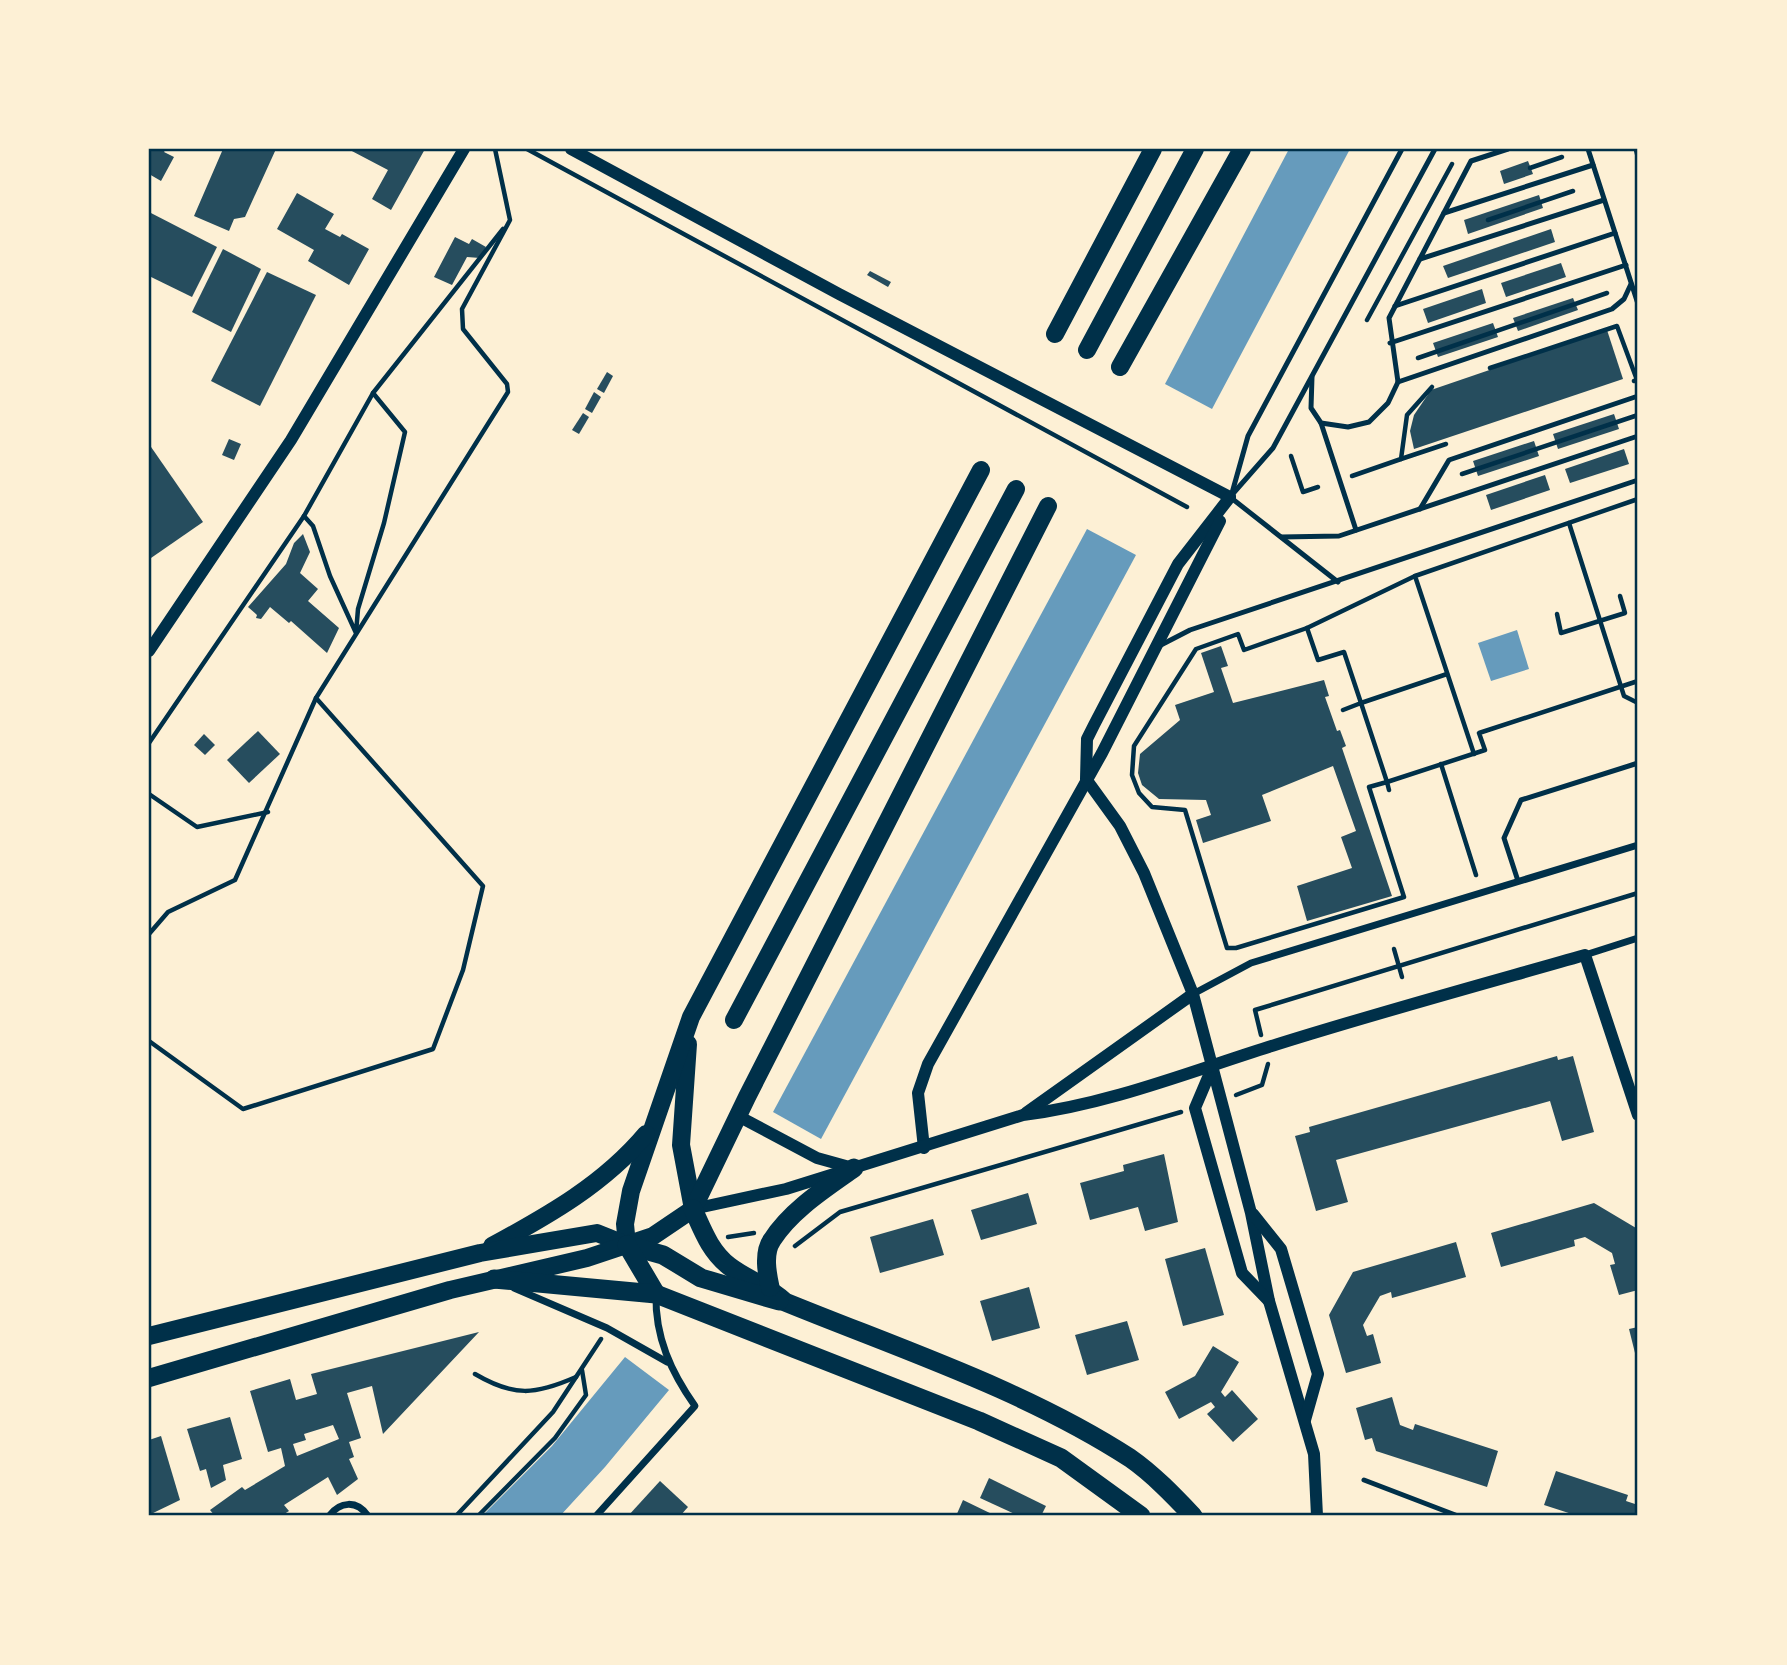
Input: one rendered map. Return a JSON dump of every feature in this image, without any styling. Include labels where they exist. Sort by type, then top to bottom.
[{"type":"highway","points":[[770,1287],[766,1272],[771,1240],[810,1200],[854,1168]]},
{"type":"highway","points":[[693,1209],[708,1243],[722,1259],[730,1267],[770,1287],[785,1302]]},
{"type":"highway","points":[[627,1245],[656,1294]]},
{"type":"highway","points":[[627,1245],[663,1255],[701,1278],[738,1291],[785,1302],[1006,1393],[1131,1459],[1193,1516]]},
{"type":"highway","points":[[494,1279],[656,1294],[979,1421],[1061,1458],[1141,1516]]},
{"type":"main road","points":[[1055,334],[1153,149]]},
{"type":"main road","points":[[1087,350],[1195,149]]},
{"type":"main road","points":[[1120,367],[1242,149]]},
{"type":"main road","points":[[627,1245],[625,1224],[631,1191],[691,1017],[981,470]]},
{"type":"main road","points":[[734,1020],[1016,489]]},
{"type":"main road","points":[[149,1378],[494,1279],[627,1245],[653,1236],[693,1209],[1048,506]]},
{"type":"main road","points":[[691,1017],[681,1145],[693,1209]]},
{"type":"main road","points":[[480,1253],[557,1211],[629,1155],[653,1126]]},
{"type":"main road","points":[[149,1336],[480,1253],[597,1233],[627,1245]]},
{"type":"street","points":[[149,651],[291,440],[464,149]]},
{"type":"street","points":[[572,149],[839,294],[1230,497]]},
{"type":"street","points":[[924,1148],[918,1093],[928,1064],[1086,779],[1195,574],[1230,497]]},
{"type":"street","points":[[1230,497],[1178,564],[1094,726],[1087,740],[1086,779],[1120,826],[1144,873],[1193,994],[1251,1213],[1269,1301],[1316,1465],[1317,1516]]},
{"type":"street","points":[[1023,1115],[1193,994],[1251,963],[1638,845]]},
{"type":"street","points":[[693,1209],[775,1192],[924,1148],[1023,1115],[1061,1110],[1212,1068],[1278,1044],[1638,938]]},
{"type":"street","points":[[1585,955],[1638,1115]]},
{"type":"street","points":[[1212,1068],[1195,1108],[1242,1273],[1269,1301]]},
{"type":"street","points":[[738,1116],[817,1158],[854,1168]]},
{"type":"street","points":[[1251,1213],[1281,1250],[1318,1374],[1305,1421]]},
{"type":"street","points":[[494,1279],[607,1328],[668,1362]]},
{"type":"street","points":[[596,1516],[695,1406],[668,1362],[655,1320],[656,1294]]},
{"type":"street","points":[[329,1516],[340,1505],[348,1504],[362,1508],[368,1516]]},
{"type":"lane","points":[[1230,497],[1248,436],[1402,149]]},
{"type":"lane","points":[[1230,497],[1273,448],[1435,149]]},
{"type":"lane","points":[[1321,423],[1348,427],[1368,422],[1388,403],[1398,382],[1390,343],[1389,318],[1471,162],[1507,149]]},
{"type":"lane","points":[[1588,149],[1638,304]]},
{"type":"lane","points":[[1636,149],[1638,157]]},
{"type":"lane","points":[[1444,213],[1593,165]]},
{"type":"lane","points":[[1420,259],[1604,200]]},
{"type":"lane","points":[[1395,306],[1615,233]]},
{"type":"lane","points":[[1390,343],[1626,265]]},
{"type":"lane","points":[[1398,382],[1612,309],[1625,299],[1631,284]]},
{"type":"lane","points":[[1312,377],[1311,408],[1321,423],[1356,530]]},
{"type":"lane","points":[[1420,509],[1450,460],[1638,396]]},
{"type":"lane","points":[[1281,537],[1339,536],[1638,436]]},
{"type":"lane","points":[[1154,648],[1190,630],[1638,480]]},
{"type":"lane","points":[[1230,497],[1338,582]]},
{"type":"lane","points":[[1518,881],[1504,838],[1521,800],[1638,763]]},
{"type":"lane","points":[[1364,1480],[1458,1516]]},
{"type":"path","points":[[149,934],[167,912],[235,880],[316,698],[508,392],[507,384],[464,329],[462,309],[510,220],[495,149]]},
{"type":"path","points":[[527,149],[1187,507]]},
{"type":"path","points":[[1367,320],[1446,171],[1461,154]]},
{"type":"path","points":[[1482,222],[1573,191]]},
{"type":"path","points":[[149,743],[304,516],[373,393],[510,220]]},
{"type":"path","points":[[1418,358],[1607,293]]},
{"type":"path","points":[[1481,370],[1617,326],[1637,380],[1623,385]]},
{"type":"path","points":[[1401,459],[1407,415],[1428,388],[1441,384]]},
{"type":"path","points":[[356,633],[358,609],[384,523],[405,432],[373,393]]},
{"type":"path","points":[[1462,474],[1638,415]]},
{"type":"path","points":[[1348,477],[1452,442]]},
{"type":"path","points":[[1291,456],[1303,492],[1318,487]]},
{"type":"path","points":[[1638,499],[1415,576],[1307,628],[1244,650],[1238,634],[1196,649],[1134,746],[1132,775],[1139,793],[1152,807],[1185,810],[1227,948],[1236,948],[1404,897],[1369,787],[1485,750],[1479,733],[1638,681]]},
{"type":"path","points":[[304,516],[313,526],[330,576],[356,633]]},
{"type":"path","points":[[1569,523],[1624,696],[1638,703]]},
{"type":"path","points":[[1415,576],[1474,754]]},
{"type":"path","points":[[1557,614],[1561,633],[1625,613],[1620,596]]},
{"type":"path","points":[[1307,628],[1318,660],[1344,652],[1389,790]]},
{"type":"path","points":[[1343,710],[1447,674]]},
{"type":"path","points":[[149,1041],[243,1109],[433,1049],[463,970],[483,886],[316,698]]},
{"type":"path","points":[[1441,764],[1476,876]]},
{"type":"path","points":[[149,794],[197,827],[268,811]]},
{"type":"path","points":[[1255,1010],[1638,893]]},
{"type":"path","points":[[1394,949],[1402,977]]},
{"type":"path","points":[[1247,1092],[1262,1085],[1268,1066]]},
{"type":"path","points":[[785,1246],[795,1246],[841,1212],[1182,1111]]},
{"type":"path","points":[[720,1239],[752,1233],[759,1236]]},
{"type":"path","points":[[456,1516],[553,1412],[607,1328]]},
{"type":"path","points":[[478,1516],[555,1437],[586,1395],[582,1369]]},
{"type":"path","points":[[475,1374],[495,1385],[516,1391],[538,1391],[577,1376]]},
{"type":"water","points":[[1289,149],[1350,149],[1212,409],[1165,384]]},
{"type":"water","points":[[1087,529],[1136,555],[821,1139],[773,1112]]},
{"type":"water","points":[[1517,630],[1529,669],[1491,681],[1478,643]]},
{"type":"water","points":[[625,1357],[669,1390],[605,1467],[560,1516],[482,1516],[552,1446]]},
{"type":"building","points":[[149,149],[166,149],[164,152],[174,157],[161,181],[149,174]]},
{"type":"building","points":[[223,149],[276,149],[245,217],[234,219],[229,231],[194,216]]},
{"type":"building","points":[[348,149],[425,149],[391,210],[372,199],[388,170]]},
{"type":"building","points":[[1528,161],[1533,174],[1504,184],[1500,171]]},
{"type":"building","points":[[297,193],[334,214],[325,229],[340,237],[342,234],[369,249],[349,285],[308,261],[314,250],[277,229]]},
{"type":"building","points":[[1539,195],[1543,208],[1468,234],[1464,220]]},
{"type":"building","points":[[149,212],[217,247],[192,297],[149,276]]},
{"type":"building","points":[[1551,229],[1555,242],[1448,278],[1443,266]]},
{"type":"building","points":[[455,237],[469,244],[472,239],[486,247],[480,258],[467,257],[452,285],[434,277]]},
{"type":"building","points":[[223,249],[261,269],[231,332],[192,312]]},
{"type":"building","points":[[1561,263],[1566,277],[1506,297],[1501,283]]},
{"type":"building","points":[[870,271],[891,282],[888,287],[867,275]]},
{"type":"building","points":[[267,272],[316,295],[260,406],[211,381]]},
{"type":"building","points":[[1482,289],[1486,303],[1428,323],[1423,309]]},
{"type":"building","points":[[1573,298],[1578,310],[1518,331],[1513,318]]},
{"type":"building","points":[[1493,323],[1498,337],[1438,357],[1433,343]]},
{"type":"building","points":[[1607,330],[1623,379],[1414,449],[1410,431],[1414,415],[1431,390]]},
{"type":"building","points":[[607,372],[613,376],[604,393],[597,389]]},
{"type":"building","points":[[594,392],[601,397],[592,413],[585,409]]},
{"type":"building","points":[[583,413],[589,417],[579,434],[572,430]]},
{"type":"building","points":[[1614,414],[1619,429],[1558,449],[1553,434]]},
{"type":"building","points":[[229,439],[241,444],[234,460],[222,455]]},
{"type":"building","points":[[1534,441],[1539,456],[1478,476],[1473,461]]},
{"type":"building","points":[[149,444],[203,522],[151,558],[149,554]]},
{"type":"building","points":[[1624,449],[1629,464],[1570,483],[1565,469]]},
{"type":"building","points":[[1545,475],[1550,490],[1491,510],[1486,495]]},
{"type":"building","points":[[303,534],[310,552],[300,573],[318,589],[308,601],[339,628],[327,653],[291,621],[289,623],[270,607],[261,619],[256,618],[257,615],[248,607],[286,564],[294,543]]},
{"type":"building","points":[[1221,646],[1228,666],[1221,668],[1233,703],[1324,680],[1329,696],[1325,697],[1337,731],[1340,730],[1346,746],[1342,748],[1392,896],[1307,921],[1297,886],[1352,868],[1341,837],[1356,831],[1333,766],[1262,795],[1271,821],[1203,843],[1196,820],[1211,815],[1206,800],[1159,799],[1142,785],[1138,773],[1140,754],[1180,720],[1175,705],[1214,692],[1201,653]]},
{"type":"building","points":[[258,731],[280,754],[249,783],[227,760]]},
{"type":"building","points":[[204,734],[215,745],[205,755],[194,745]]},
{"type":"building","points":[[1557,1056],[1558,1060],[1573,1056],[1594,1132],[1562,1141],[1550,1101],[1336,1160],[1348,1202],[1316,1211],[1295,1136],[1310,1132],[1309,1127]]},
{"type":"building","points":[[1164,1154],[1178,1222],[1145,1231],[1138,1207],[1090,1220],[1080,1183],[1124,1171],[1123,1165]]},
{"type":"building","points":[[1028,1193],[1037,1224],[981,1240],[971,1210]]},
{"type":"building","points":[[1594,1203],[1636,1228],[1638,1290],[1619,1295],[1610,1265],[1615,1264],[1612,1253],[1585,1237],[1574,1240],[1575,1246],[1501,1267],[1491,1233]]},
{"type":"building","points":[[933,1219],[944,1255],[880,1273],[870,1237]]},
{"type":"building","points":[[1456,1242],[1466,1277],[1392,1298],[1391,1292],[1380,1296],[1363,1325],[1367,1336],[1373,1334],[1381,1363],[1346,1373],[1329,1315],[1353,1272]]},
{"type":"building","points":[[1205,1248],[1224,1315],[1183,1326],[1165,1259]]},
{"type":"building","points":[[1029,1287],[1040,1328],[992,1341],[980,1301]]},
{"type":"building","points":[[1127,1321],[1139,1360],[1087,1375],[1075,1335]]},
{"type":"building","points":[[1638,1327],[1638,1360],[1637,1361],[1629,1329]]},
{"type":"building","points":[[479,1332],[383,1434],[372,1386],[347,1393],[361,1438],[349,1442],[354,1457],[349,1459],[358,1479],[337,1495],[328,1477],[284,1505],[289,1511],[281,1516],[215,1516],[210,1510],[242,1487],[245,1490],[285,1466],[281,1448],[268,1452],[250,1391],[290,1379],[296,1400],[317,1394],[311,1374]],"holes":[[[333,1425],[339,1439],[297,1456],[293,1444],[306,1440],[304,1434]]]},
{"type":"building","points":[[1213,1346],[1239,1362],[1221,1392],[1225,1397],[1232,1390],[1258,1419],[1233,1442],[1207,1414],[1215,1407],[1211,1402],[1179,1419],[1165,1392],[1195,1376]]},
{"type":"building","points":[[1392,1397],[1400,1425],[1413,1430],[1415,1424],[1498,1451],[1487,1487],[1376,1451],[1372,1438],[1365,1440],[1356,1408]]},
{"type":"building","points":[[230,1417],[242,1459],[223,1465],[226,1480],[211,1488],[206,1469],[200,1471],[187,1429]]},
{"type":"building","points":[[161,1436],[180,1500],[149,1515],[149,1440]]},
{"type":"building","points":[[1556,1471],[1628,1495],[1626,1501],[1638,1505],[1638,1516],[1578,1516],[1544,1505]]},
{"type":"building","points":[[989,1478],[1046,1506],[1041,1516],[1019,1516],[980,1498]]},
{"type":"building","points":[[660,1481],[688,1507],[680,1516],[628,1516]]},
{"type":"building","points":[[963,1500],[996,1516],[956,1516]]}]
